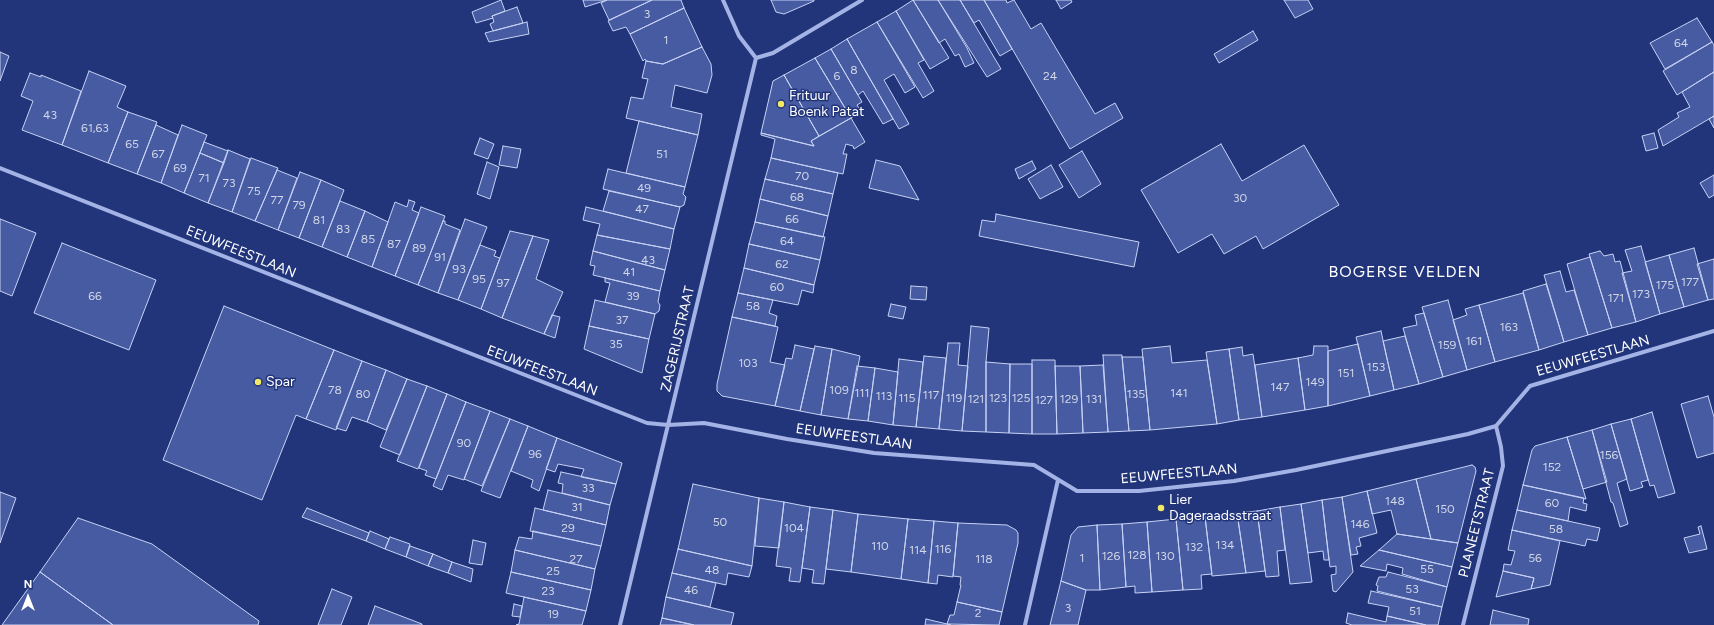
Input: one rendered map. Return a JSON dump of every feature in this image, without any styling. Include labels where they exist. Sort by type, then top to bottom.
[{"type":"street","points":[[723,0],[739,36],[756,58],[773,53],[862,0]]},
{"type":"street","name":"ZAGERIJSTRAAT","points":[[620,625],[756,58]]},
{"type":"street","name":"EEUWFEESTLAAN","points":[[0,168],[647,423],[668,425],[704,423],[787,439],[874,453],[1034,466],[1077,492],[1139,491],[1234,481],[1392,451],[1496,426],[1530,386],[1714,331]]},
{"type":"street","name":"PLANEETSTRAAT","points":[[1463,625],[1503,466],[1501,447],[1496,426]]},
{"type":"street","points":[[1025,625],[1058,480]]},
{"type":"building","points":[[501,0],[505,11],[492,16],[493,18],[476,23],[472,12]]},
{"type":"building","points":[[583,0],[607,0],[585,7]]},
{"type":"building","points":[[607,0],[652,0],[609,20],[601,3]]},
{"type":"building","points":[[652,0],[681,0],[684,8],[630,34],[626,27],[613,31],[608,21]]},
{"type":"building","points":[[771,0],[814,1],[784,14],[776,12]]},
{"type":"building","points":[[913,0],[949,58],[930,69],[896,11]]},
{"type":"building","points":[[913,0],[938,0],[967,48],[974,63],[965,67],[959,54],[955,56],[945,39],[939,43]]},
{"type":"building","points":[[938,0],[960,0],[1001,69],[987,77]]},
{"type":"building","points":[[960,0],[984,0],[1012,49],[1000,56],[979,20],[974,23]]},
{"type":"building","points":[[984,0],[1006,0],[1007,3],[1014,0],[1031,29],[1041,23],[1095,114],[1115,103],[1123,118],[1070,149]]},
{"type":"building","points":[[1056,0],[1071,0],[1072,2],[1061,9]]},
{"type":"building","points":[[1284,0],[1308,0],[1313,9],[1295,18]]},
{"type":"building","points":[[517,7],[523,23],[493,31],[490,24],[494,22],[492,16]]},
{"type":"building","points":[[684,8],[702,47],[663,64],[646,61],[645,59],[643,61],[630,34]]},
{"type":"building","points":[[896,11],[924,60],[918,63],[934,91],[923,98],[877,22]]},
{"type":"building","points":[[1697,18],[1712,42],[1665,69],[1650,43]]},
{"type":"building","points":[[527,22],[529,34],[489,42],[485,33]]},
{"type":"building","points":[[877,22],[915,87],[905,93],[894,74],[884,80],[909,124],[899,129],[847,39]]},
{"type":"building","points":[[1253,31],[1258,40],[1219,63],[1214,54]]},
{"type":"building","points":[[847,39],[893,119],[883,124],[863,91],[858,95],[831,49]]},
{"type":"building","points":[[1712,42],[1714,45],[1714,72],[1677,95],[1663,71]]},
{"type":"building","points":[[702,47],[711,64],[712,75],[707,93],[675,85],[671,107],[702,114],[698,135],[626,118],[631,97],[643,99],[648,79],[642,78],[646,61],[663,64]]},
{"type":"building","points":[[831,49],[862,102],[857,105],[861,111],[851,118],[815,58]]},
{"type":"building","points":[[0,52],[9,56],[0,81]]},
{"type":"building","points":[[815,58],[851,118],[819,136],[784,75]]},
{"type":"building","points":[[89,71],[126,86],[117,107],[128,112],[108,163],[62,145]]},
{"type":"building","points":[[1714,72],[1714,116],[1663,146],[1658,130],[1679,117],[1677,113],[1690,107],[1682,92]]},
{"type":"building","points":[[30,73],[41,77],[41,75],[81,91],[62,145],[22,130],[33,101],[21,96]]},
{"type":"building","points":[[784,75],[819,136],[811,141],[814,146],[761,133],[773,81]]},
{"type":"building","points":[[128,112],[157,122],[137,174],[108,163]]},
{"type":"building","points":[[1714,116],[1714,128],[1709,119]]},
{"type":"building","points":[[851,118],[865,142],[854,149],[853,146],[846,144],[843,154],[847,154],[843,174],[771,158],[775,139],[761,135],[761,133],[814,146],[811,141]]},
{"type":"building","points":[[639,121],[698,135],[685,187],[626,173]]},
{"type":"building","points":[[156,125],[178,135],[161,183],[137,174]]},
{"type":"building","points":[[182,125],[207,135],[184,193],[161,183]]},
{"type":"building","points":[[1654,133],[1658,148],[1646,151],[1642,136]]},
{"type":"building","points":[[480,138],[494,144],[488,159],[474,154]]},
{"type":"building","points":[[204,142],[228,151],[224,163],[200,153]]},
{"type":"building","points":[[1221,144],[1242,181],[1304,145],[1339,205],[1263,249],[1256,236],[1224,254],[1212,234],[1178,253],[1141,190]]},
{"type":"building","points":[[503,146],[521,149],[517,168],[499,165]]},
{"type":"building","points":[[228,150],[250,159],[232,212],[208,203]]},
{"type":"building","points":[[1082,151],[1101,184],[1079,198],[1059,165]]},
{"type":"building","points":[[200,153],[224,163],[208,203],[184,193]]},
{"type":"building","points":[[251,158],[278,168],[255,221],[232,212]]},
{"type":"building","points":[[771,158],[838,173],[833,194],[765,179]]},
{"type":"building","points":[[876,160],[900,166],[919,200],[869,188]]},
{"type":"building","points":[[1032,161],[1036,169],[1019,179],[1015,169]]},
{"type":"building","points":[[487,162],[499,167],[490,199],[477,194]]},
{"type":"building","points":[[1051,165],[1063,187],[1040,199],[1028,179]]},
{"type":"building","points":[[608,169],[685,187],[683,194],[686,197],[684,205],[680,207],[603,189]]},
{"type":"building","points":[[277,170],[297,178],[278,230],[255,221]]},
{"type":"building","points":[[300,172],[321,180],[299,238],[278,230]]},
{"type":"building","points":[[1714,175],[1714,195],[1709,198],[1700,183]]},
{"type":"building","points":[[765,179],[833,194],[828,216],[760,199]]},
{"type":"building","points":[[321,180],[344,190],[322,247],[299,238]]},
{"type":"building","points":[[609,191],[680,207],[674,229],[603,211]]},
{"type":"building","points":[[760,199],[828,216],[823,237],[755,222]]},
{"type":"building","points":[[409,200],[415,202],[412,210],[419,213],[395,276],[372,267],[395,202],[407,207]]},
{"type":"building","points":[[340,201],[365,211],[347,257],[322,247]]},
{"type":"building","points":[[421,207],[445,216],[418,285],[395,276]]},
{"type":"building","points":[[586,207],[674,229],[670,249],[597,235],[600,224],[583,220]]},
{"type":"building","points":[[365,211],[388,222],[372,267],[347,257]]},
{"type":"building","points":[[996,214],[1139,242],[1134,267],[979,236],[982,220],[995,222]]},
{"type":"building","points":[[0,219],[36,233],[12,296],[0,291]]},
{"type":"building","points":[[465,219],[487,227],[458,300],[438,293]]},
{"type":"building","points":[[443,221],[445,221],[445,224],[460,230],[438,293],[418,285]]},
{"type":"building","points":[[755,222],[825,237],[820,260],[749,244]]},
{"type":"building","points":[[510,231],[533,236],[502,318],[481,309]]},
{"type":"building","points":[[597,235],[670,249],[665,270],[593,251]]},
{"type":"building","points":[[533,236],[549,240],[536,279],[563,292],[544,334],[502,318]]},
{"type":"building","points":[[62,243],[156,280],[129,350],[34,313]]},
{"type":"building","points":[[749,244],[820,260],[814,285],[744,268]]},
{"type":"building","points":[[480,245],[496,251],[494,256],[500,258],[481,309],[458,300]]},
{"type":"building","points":[[1641,246],[1660,314],[1636,322],[1622,273],[1632,271],[1625,250]]},
{"type":"building","points":[[1694,248],[1708,300],[1684,307],[1669,255]]},
{"type":"building","points":[[593,251],[665,270],[660,291],[593,275],[595,266],[590,265]]},
{"type":"building","points":[[1600,251],[1604,256],[1613,254],[1615,262],[1620,261],[1636,322],[1612,328],[1589,254]]},
{"type":"building","points":[[1669,255],[1684,307],[1660,314],[1645,262]]},
{"type":"building","points":[[1590,257],[1612,328],[1588,335],[1567,264]]},
{"type":"building","points":[[1714,259],[1714,299],[1708,300],[1697,264]]},
{"type":"building","points":[[744,268],[814,285],[813,293],[802,290],[798,305],[738,293]]},
{"type":"building","points":[[1560,271],[1566,292],[1574,290],[1588,335],[1564,342],[1544,275]]},
{"type":"building","points":[[605,278],[660,291],[658,302],[660,305],[659,311],[655,314],[605,302],[610,283],[605,282]]},
{"type":"building","points":[[1546,284],[1564,342],[1539,350],[1523,291]]},
{"type":"building","points":[[911,286],[927,287],[926,300],[910,299]]},
{"type":"building","points":[[738,293],[773,300],[769,313],[777,316],[775,326],[732,317]]},
{"type":"building","points":[[1523,293],[1539,350],[1495,362],[1479,305]]},
{"type":"building","points":[[595,300],[655,314],[649,339],[589,326]]},
{"type":"building","points":[[1448,300],[1467,370],[1443,377],[1422,307]]},
{"type":"building","points":[[891,304],[906,307],[903,319],[888,316]]},
{"type":"building","points":[[1479,305],[1495,362],[1467,370],[1453,320],[1467,315],[1465,309]]},
{"type":"building","name":"Spar","points":[[224,306],[334,350],[306,419],[296,415],[262,500],[163,460]]},
{"type":"building","points":[[1424,313],[1443,377],[1419,384],[1403,328],[1417,325],[1415,315]]},
{"type":"building","points":[[552,315],[560,317],[555,338],[544,334]]},
{"type":"building","points":[[732,317],[778,327],[770,362],[785,365],[775,406],[722,396],[717,391],[717,384]]},
{"type":"building","points":[[589,326],[649,339],[642,373],[584,349]]},
{"type":"building","points":[[971,326],[989,328],[986,362],[986,432],[962,431]]},
{"type":"building","points":[[1381,331],[1394,390],[1370,396],[1356,337]]},
{"type":"building","points":[[1405,336],[1419,384],[1394,390],[1383,341]]},
{"type":"building","points":[[948,343],[960,343],[958,365],[968,366],[962,431],[939,429]]},
{"type":"building","points":[[1358,344],[1370,396],[1328,406],[1328,351]]},
{"type":"building","points":[[795,345],[814,349],[800,411],[775,406],[786,358],[792,359]]},
{"type":"building","points":[[815,346],[832,349],[821,415],[800,411]]},
{"type":"building","points":[[1170,346],[1172,363],[1207,360],[1217,424],[1150,430],[1142,349]]},
{"type":"building","points":[[1314,346],[1328,346],[1328,406],[1305,410],[1298,358],[1313,355]]},
{"type":"building","points":[[1242,347],[1243,356],[1253,354],[1262,417],[1239,420],[1229,349]]},
{"type":"building","points":[[832,349],[860,356],[848,419],[821,415]]},
{"type":"building","points":[[1229,349],[1239,420],[1217,424],[1206,352]]},
{"type":"building","points":[[334,350],[362,361],[336,430],[306,419]]},
{"type":"building","points":[[1103,355],[1122,355],[1129,431],[1108,432]]},
{"type":"building","points":[[924,356],[946,358],[939,429],[916,427]]},
{"type":"building","points":[[1122,357],[1143,357],[1150,430],[1129,431]]},
{"type":"building","points":[[1298,358],[1305,410],[1262,417],[1255,365]]},
{"type":"building","points":[[899,359],[923,362],[916,427],[893,425]]},
{"type":"building","points":[[1032,360],[1055,360],[1057,434],[1032,434]]},
{"type":"building","points":[[362,361],[386,370],[367,422],[352,417],[346,431],[336,428]]},
{"type":"building","points":[[986,362],[1010,364],[1009,433],[986,432]]},
{"type":"building","points":[[1010,364],[1032,364],[1032,434],[1009,433]]},
{"type":"building","points":[[1103,365],[1108,432],[1083,433],[1080,366]]},
{"type":"building","points":[[857,366],[875,368],[868,421],[848,419]]},
{"type":"building","points":[[1055,366],[1080,366],[1083,433],[1057,434]]},
{"type":"building","points":[[875,368],[898,372],[893,425],[868,421]]},
{"type":"building","points":[[386,370],[407,379],[386,430],[367,422]]},
{"type":"building","points":[[407,379],[427,386],[400,455],[380,447]]},
{"type":"building","points":[[427,386],[447,394],[418,469],[397,461]]},
{"type":"building","points":[[447,394],[466,402],[436,479],[425,475],[427,471],[419,468]]},
{"type":"building","points":[[1708,396],[1714,417],[1714,453],[1697,458],[1681,404]]},
{"type":"building","points":[[466,402],[490,411],[464,480],[448,475],[442,490],[433,486]]},
{"type":"building","points":[[490,411],[510,419],[482,486],[464,479]]},
{"type":"building","points":[[1652,412],[1675,493],[1658,498],[1654,485],[1650,486],[1631,419]]},
{"type":"building","points":[[510,419],[528,426],[500,498],[481,491]]},
{"type":"building","points":[[1631,419],[1648,480],[1641,482],[1643,487],[1630,491],[1611,424]]},
{"type":"building","points":[[1611,424],[1627,479],[1617,483],[1628,524],[1620,527],[1613,503],[1611,502],[1592,430]]},
{"type":"building","points":[[528,426],[557,438],[539,491],[531,487],[533,480],[511,471]]},
{"type":"building","points":[[1592,430],[1607,482],[1583,489],[1567,437]]},
{"type":"building","points":[[1567,437],[1586,499],[1523,485],[1532,450],[1535,446]]},
{"type":"building","points":[[557,438],[622,463],[616,484],[581,477],[584,469],[558,464],[555,472],[546,469]]},
{"type":"building","points":[[1472,465],[1475,467],[1476,471],[1458,543],[1431,539],[1416,479]]},
{"type":"building","points":[[561,472],[616,484],[610,505],[562,493],[563,484],[558,483]]},
{"type":"building","points":[[1416,479],[1431,539],[1397,534],[1391,510],[1372,514],[1367,491]]},
{"type":"building","points":[[693,484],[759,498],[752,566],[678,549]]},
{"type":"building","points":[[1523,485],[1584,498],[1583,503],[1587,504],[1586,511],[1570,507],[1568,521],[1517,510]]},
{"type":"building","points":[[548,490],[610,505],[606,525],[543,510]]},
{"type":"building","points":[[1367,491],[1377,533],[1359,538],[1361,546],[1356,547],[1358,554],[1351,555],[1342,497]]},
{"type":"building","points":[[0,492],[16,498],[0,543]]},
{"type":"building","points":[[1342,497],[1353,572],[1336,592],[1333,591],[1331,575],[1336,574],[1336,566],[1330,567],[1322,500]]},
{"type":"building","points":[[759,498],[784,502],[779,548],[755,546]]},
{"type":"building","points":[[1322,500],[1329,560],[1324,560],[1323,551],[1308,553],[1301,504]]},
{"type":"building","points":[[784,502],[810,507],[800,582],[789,581],[791,568],[776,566]]},
{"type":"building","points":[[1301,504],[1312,582],[1290,584],[1280,507]]},
{"type":"building","points":[[810,507],[833,510],[824,584],[812,583],[814,570],[802,568]]},
{"type":"building","points":[[1280,507],[1285,550],[1277,551],[1279,576],[1266,577],[1257,511]]},
{"type":"building","points":[[307,508],[369,533],[366,541],[302,517]]},
{"type":"building","points":[[535,508],[606,525],[601,546],[530,531]]},
{"type":"building","points":[[833,510],[858,514],[851,572],[826,569]]},
{"type":"building","points":[[1517,510],[1600,528],[1597,541],[1587,539],[1585,546],[1512,530]]},
{"type":"building","points":[[1257,511],[1265,571],[1246,573],[1237,513]]},
{"type":"building","points":[[1237,513],[1246,573],[1212,576],[1205,517]]},
{"type":"building","points":[[858,514],[908,519],[901,579],[851,572]]},
{"type":"building","points":[[1205,517],[1212,574],[1201,575],[1202,589],[1183,590],[1176,519]]},
{"type":"building","points":[[78,518],[152,544],[259,621],[258,625],[113,625],[40,572]]},
{"type":"building","points":[[908,519],[934,521],[928,583],[901,579]]},
{"type":"building","points":[[1176,519],[1183,590],[1152,592],[1147,522]]},
{"type":"building","points":[[934,521],[958,523],[953,577],[938,575],[937,584],[928,583]]},
{"type":"building","points":[[1147,522],[1152,592],[1135,593],[1135,586],[1126,587],[1122,524]]},
{"type":"building","points":[[958,523],[1007,525],[1016,530],[1018,533],[1018,543],[1002,612],[957,602],[961,585],[961,577],[953,576]]},
{"type":"building","points":[[1122,524],[1126,587],[1100,590],[1097,525]]},
{"type":"building","points":[[1097,525],[1100,590],[1086,590],[1061,581],[1071,535],[1078,527]]},
{"type":"building","points":[[1701,526],[1707,549],[1689,553],[1684,538],[1700,534],[1698,527]]},
{"type":"building","points":[[1512,530],[1560,541],[1550,585],[1531,589],[1534,578],[1503,571],[1504,564],[1511,565],[1515,551],[1508,550]]},
{"type":"building","points":[[370,531],[389,539],[385,549],[366,541]]},
{"type":"building","points":[[533,531],[601,546],[595,569],[515,550],[519,537],[532,539]]},
{"type":"building","points":[[1397,534],[1458,543],[1452,567],[1379,550]]},
{"type":"building","points":[[390,537],[410,544],[406,557],[385,549]]},
{"type":"building","points":[[473,540],[486,543],[482,565],[469,563]]},
{"type":"building","points":[[410,546],[433,554],[428,566],[406,557]]},
{"type":"building","points":[[678,549],[752,566],[749,577],[728,573],[726,585],[672,573]]},
{"type":"building","points":[[515,550],[595,569],[591,590],[511,572]]},
{"type":"building","points":[[1379,550],[1452,567],[1447,587],[1402,574],[1403,568],[1387,564],[1386,571],[1360,566]]},
{"type":"building","points":[[433,554],[452,562],[448,573],[428,566]]},
{"type":"building","points":[[452,562],[473,569],[471,582],[448,573]]},
{"type":"building","points":[[1503,571],[1534,578],[1531,589],[1496,597]]},
{"type":"building","points":[[40,572],[113,625],[2,625]]},
{"type":"building","points":[[511,572],[591,590],[586,611],[506,593]]},
{"type":"building","points":[[1388,572],[1447,587],[1442,607],[1377,591],[1378,586],[1376,585],[1379,577],[1386,577]]},
{"type":"building","points":[[672,573],[716,583],[710,607],[666,597]]},
{"type":"building","points":[[1061,581],[1086,590],[1078,625],[1050,625]]},
{"type":"building","points":[[332,589],[352,597],[341,625],[318,625]]},
{"type":"building","points":[[1371,591],[1442,607],[1438,625],[1426,625],[1387,616],[1389,607],[1368,603]]},
{"type":"building","points":[[524,597],[586,611],[582,625],[516,625],[519,624]]},
{"type":"building","points":[[666,597],[734,613],[731,625],[694,625],[662,618]]},
{"type":"building","points":[[957,602],[1002,612],[999,625],[947,624],[950,615],[954,615]]},
{"type":"building","points":[[514,604],[522,606],[520,617],[512,616]]},
{"type":"building","points":[[375,606],[422,624],[422,625],[368,625]]},
{"type":"building","points":[[1493,610],[1529,619],[1528,625],[1490,625]]},
{"type":"building","points":[[1348,613],[1386,622],[1387,616],[1426,625],[1352,625],[1346,623]]},
{"type":"building","points":[[662,618],[694,625],[660,625]]},
{"type":"building","points":[[926,619],[947,624],[951,625],[925,625]]},
{"type":"place","name":"Frituur Boenk Patat","points":[[781,104]]},
{"type":"place","name":"Spar","points":[[258,382]]},
{"type":"place","name":"Lier Dageraadsstraat","points":[[1161,508]]},
{"type":"district","name":"BOGERSE VELDEN","points":[[1405,272]]}]
